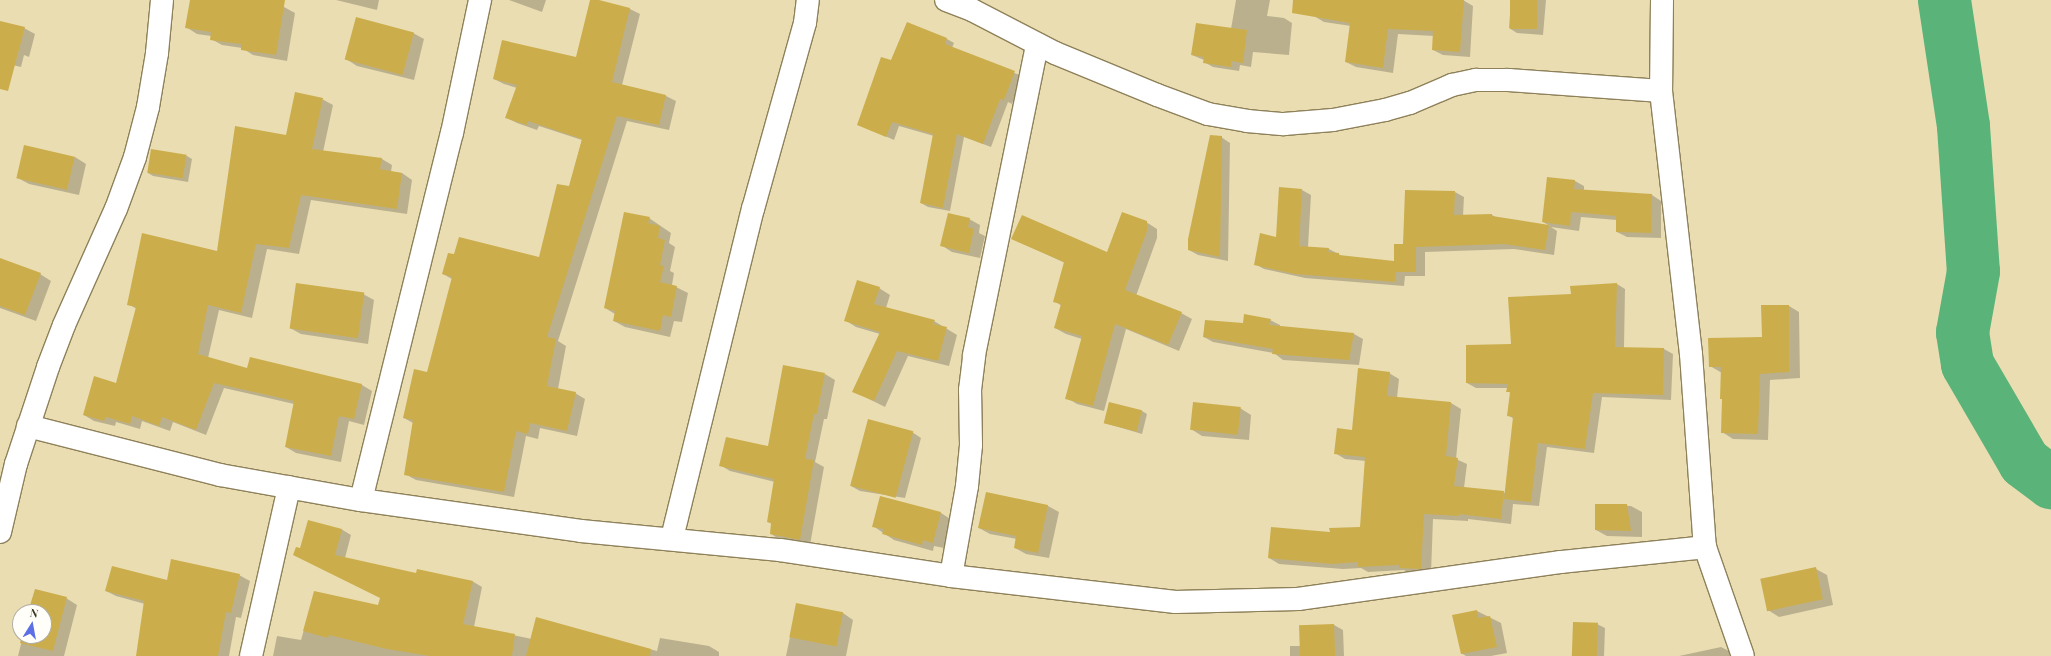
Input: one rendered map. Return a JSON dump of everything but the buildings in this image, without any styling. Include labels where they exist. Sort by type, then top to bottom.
[{"type":"street","points":[[0,532],[16,464],[64,325],[116,209],[135,157],[148,107],[157,53],[162,0]]},
{"type":"street","points":[[361,500],[452,133],[480,0]]},
{"type":"street","points":[[672,538],[753,209],[805,23],[808,0]]},
{"type":"street","points":[[946,0],[972,10],[1037,44],[1150,92],[1208,114],[1247,121],[1284,124],[1333,120],[1385,110],[1410,103],[1452,85],[1476,80],[1509,80],[1661,92]]},
{"type":"street","points":[[1662,0],[1661,92],[1691,354],[1705,547],[1743,656]]},
{"type":"street","points":[[951,576],[967,486],[971,445],[970,390],[974,355],[1037,44]]},
{"type":"street","points":[[28,426],[220,475],[361,500],[581,531],[672,538],[780,550],[951,576],[1175,602],[1246,602],[1298,599],[1561,562],[1705,547]]},
{"type":"street","points":[[251,656],[288,487]]},
{"type":"waterway","points":[[1944,0],[1963,126],[1973,271],[1962,332],[1967,364],[2024,462],[2051,482]]}]
